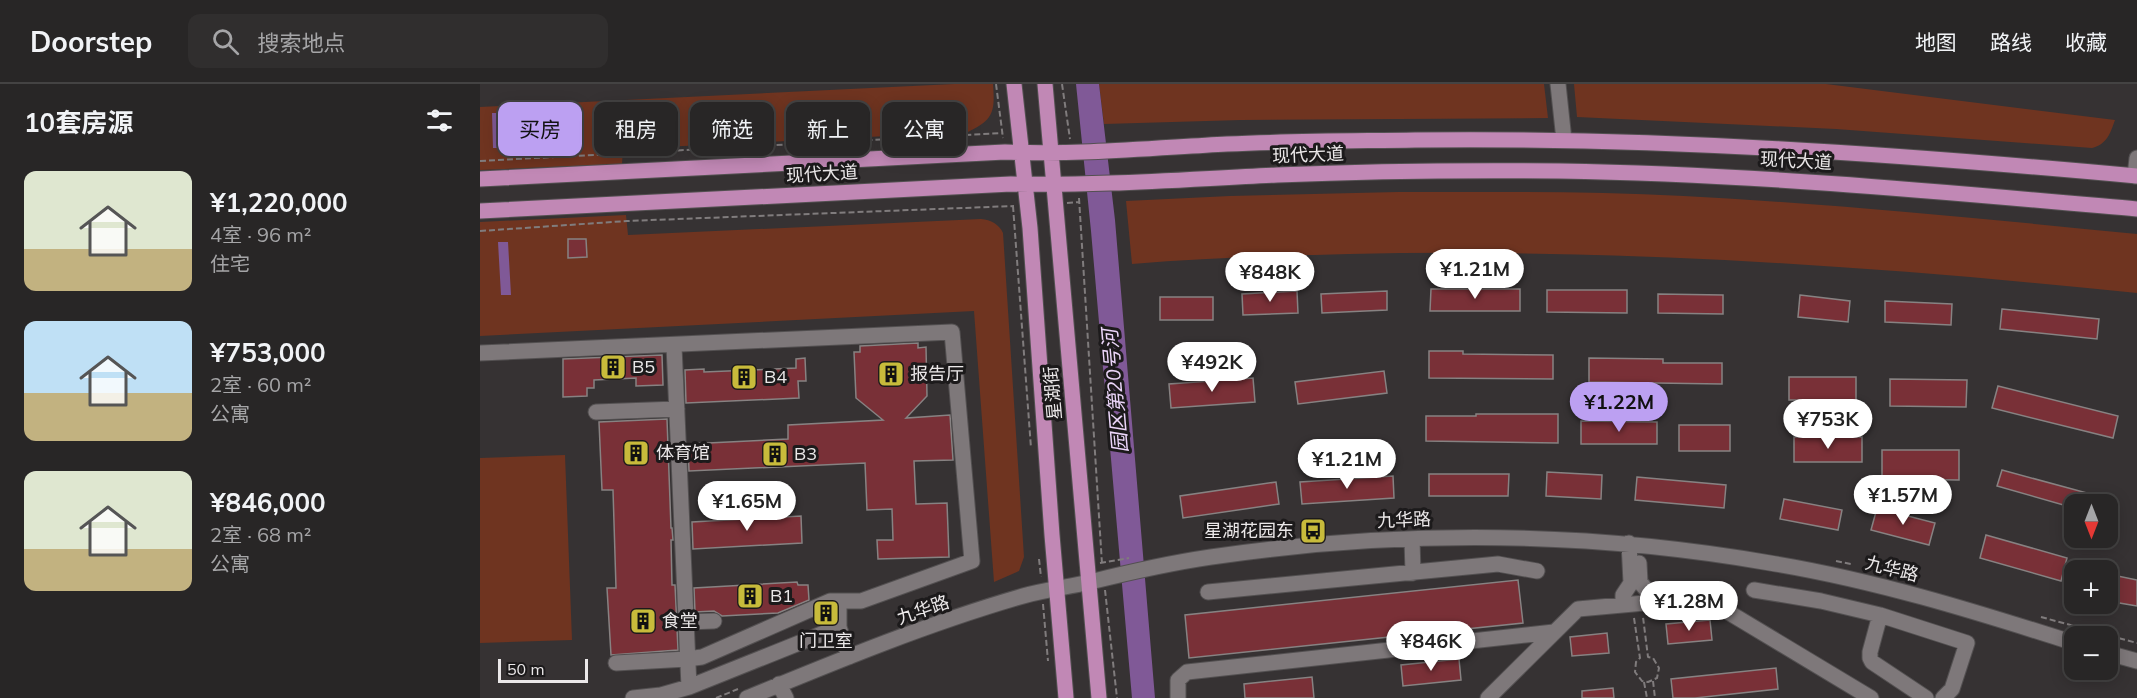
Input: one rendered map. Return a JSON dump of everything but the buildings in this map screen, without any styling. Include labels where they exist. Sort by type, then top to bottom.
[{"type":"main road","name":"星湖街","points":[[1014,84],[1025,185],[1020,205],[1047,598],[1066,698]]},
{"type":"main road","name":"星湖街","points":[[1045,84],[1099,698]]},
{"type":"main road","name":"现代大道","points":[[480,179],[1005,152],[1052,154],[1230,144],[1425,140],[1564,140],[1807,149],[2136,176]]},
{"type":"main road","name":"现代大道","points":[[480,211],[1025,185],[1397,172],[1561,171],[1854,184],[2137,209]]},
{"type":"street","points":[[1558,84],[1564,140]]},
{"type":"street","points":[[2136,176],[2137,158]]},
{"type":"street","points":[[480,353],[952,332],[972,561],[861,601],[830,602],[702,657],[616,663]]},
{"type":"street","points":[[674,346],[689,687]]},
{"type":"street","points":[[596,412],[677,409]]},
{"type":"street","points":[[1412,539],[1413,573]]},
{"type":"street","name":"九华路","points":[[747,698],[783,691],[849,657],[1019,597],[1047,598],[1088,582],[1112,579],[1145,569],[1207,557],[1341,542],[1412,539],[1538,539],[1634,544],[1774,563],[1862,581],[1986,614],[2064,640]]},
{"type":"street","points":[[1634,544],[1640,582],[1649,593],[1650,602]]},
{"type":"street","points":[[1623,604],[1623,595],[1631,584],[1634,544]]},
{"type":"street","points":[[1208,592],[1498,564],[1537,571]]},
{"type":"street","points":[[1754,591],[1821,601],[1901,620],[1967,643],[1952,689],[1943,698]]},
{"type":"street","points":[[1901,620],[1909,593]]},
{"type":"street","points":[[1488,698],[1578,609],[1700,598],[1708,600],[1871,698]]},
{"type":"street","points":[[839,601],[839,627],[849,657]]},
{"type":"street","points":[[1880,615],[1870,652],[1872,662],[1926,698]]},
{"type":"street","points":[[686,622],[714,621]]},
{"type":"street","points":[[633,698],[662,695],[689,687],[839,627]]},
{"type":"street","points":[[1178,698],[1178,680],[1187,672],[1554,632]]},
{"type":"street","points":[[2118,656],[2137,661]]},
{"type":"path","points":[[996,84],[1005,152]]},
{"type":"path","points":[[1062,84],[1076,152]]},
{"type":"path","points":[[480,160],[1019,132]]},
{"type":"path","points":[[1080,184],[1079,202],[1112,579],[1105,587],[1117,698]]},
{"type":"path","points":[[1056,204],[1079,202]]},
{"type":"path","points":[[480,231],[627,221],[1020,205],[1032,456]]},
{"type":"path","points":[[1039,556],[1047,598],[1048,665]]},
{"type":"path","points":[[1634,618],[1640,658],[1636,662],[1635,672],[1637,677],[1644,682],[1653,681],[1659,674],[1659,668],[1658,663],[1648,657],[1643,617]]},
{"type":"path","points":[[1653,681],[1655,698]]},
{"type":"path","points":[[1644,682],[1647,698]]},
{"type":"shaded area","points":[[954,84],[993,84],[994,101],[988,119],[977,128],[966,132],[966,102],[882,102],[882,136],[870,137],[870,102],[786,102],[786,141],[774,142],[774,102],[690,102],[690,146],[678,146],[678,102],[594,102],[594,156],[623,156],[622,164],[480,170],[480,107],[498,106],[498,156],[582,156],[582,102]]},
{"type":"shaded area","points":[[1099,84],[1544,84],[1548,118],[1241,120],[1104,124]]},
{"type":"shaded area","points":[[1574,84],[1826,84],[2115,120],[2105,141],[2092,148],[1836,129],[1577,117]]},
{"type":"shaded area","points":[[1398,192],[1648,194],[1741,199],[1967,217],[2137,234],[2137,293],[1842,267],[1546,254],[1349,254],[1132,264],[1126,201]]},
{"type":"shaded area","points":[[626,215],[628,235],[981,219],[997,225],[1003,233],[1024,557],[1019,571],[994,582],[974,311],[480,336],[480,222]]},
{"type":"shaded area","points":[[565,455],[572,640],[480,643],[480,458]]},
{"type":"water","name":"园区第20号河","points":[[1076,84],[1099,84],[1115,220],[1155,698],[1132,698]]},
{"type":"water","points":[[492,113],[498,113],[498,148],[493,148]]},
{"type":"water","points":[[498,242],[508,242],[511,295],[501,295]]},
{"type":"place","name":"B5","points":[[613,367]]},
{"type":"place","name":"报告厅","points":[[891,374]]},
{"type":"place","name":"B4","points":[[744,377]]},
{"type":"place","name":"体育馆","points":[[636,453]]},
{"type":"place","name":"B3","points":[[775,454]]},
{"type":"place","name":"星湖花园东","points":[[1313,531]]},
{"type":"place","name":"B1","points":[[750,596]]},
{"type":"place","name":"门卫室","points":[[826,613]]},
{"type":"place","name":"食堂","points":[[643,621]]}]
